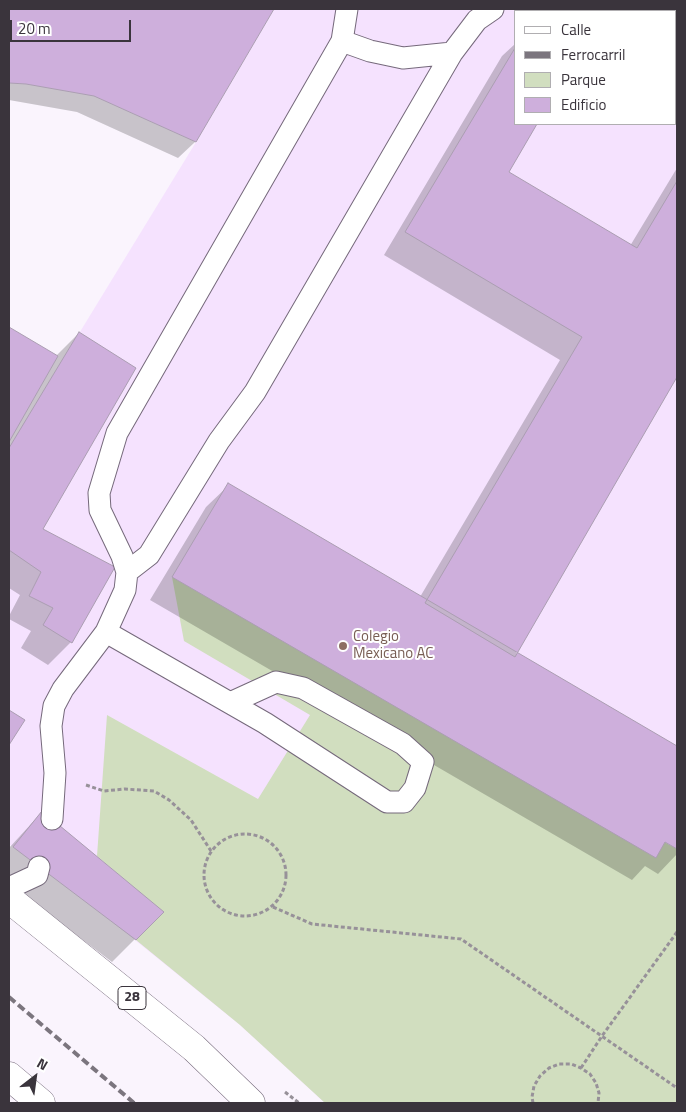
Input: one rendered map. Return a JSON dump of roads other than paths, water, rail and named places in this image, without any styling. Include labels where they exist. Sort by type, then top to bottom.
[{"type":"main road","name":"28","points":[[9,899],[194,1048],[251,1103]]},
{"type":"main road","points":[[9,1076],[41,1103]]},
{"type":"lane","points":[[52,819],[55,773],[51,726],[54,706],[63,689],[106,632],[125,590],[127,572],[122,556],[100,510],[99,493],[117,432],[342,41],[347,9]]},
{"type":"lane","points":[[127,572],[149,555],[219,441],[255,392],[452,53],[477,20],[493,9]]},
{"type":"lane","points":[[342,41],[370,51],[403,58],[452,53]]},
{"type":"lane","points":[[106,632],[230,703],[265,723],[387,802],[404,802],[415,788],[423,762],[410,750],[403,744],[303,688],[276,682],[230,703]]},
{"type":"lane","points":[[9,888],[37,875],[39,867]]},
{"type":"railway","points":[[9,997],[134,1103]]},
{"type":"place","name":"Colegio Mexicano AC","points":[[343,646]]}]
